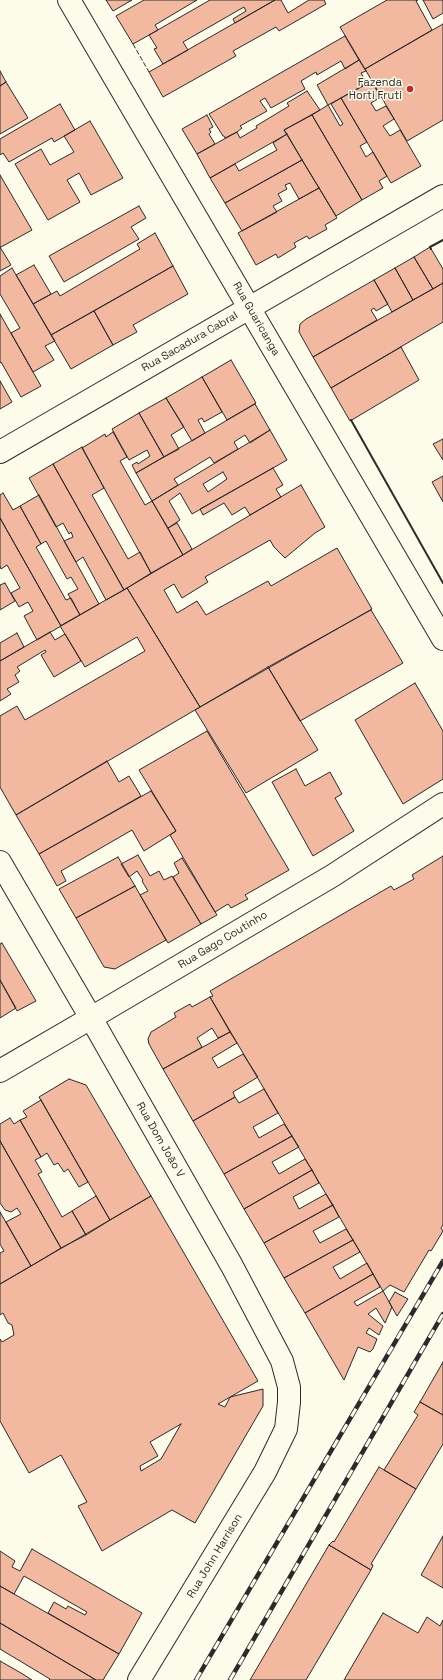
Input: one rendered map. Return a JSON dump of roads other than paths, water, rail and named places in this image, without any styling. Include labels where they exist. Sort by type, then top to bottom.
[{"type":"street","name":"Rua Guaricanga","points":[[69,0],[443,639]]},
{"type":"street","name":"Rua Sacadura Cabral","points":[[0,452],[443,196]]},
{"type":"street","name":"Rua Gago Coutinho","points":[[0,1071],[332,876],[443,804]]},
{"type":"street","name":"Rua Dom João V","points":[[0,862],[91,1018],[232,1266],[282,1361],[289,1387],[286,1429]]},
{"type":"street","name":"Rua John Harrison","points":[[139,1680],[265,1472],[286,1429]]},
{"type":"railway","points":[[196,1680],[443,1261]]},
{"type":"railway","points":[[230,1680],[443,1314]]},
{"type":"place","name":"Fazenda Horti Fruti","points":[[410,89]]}]
